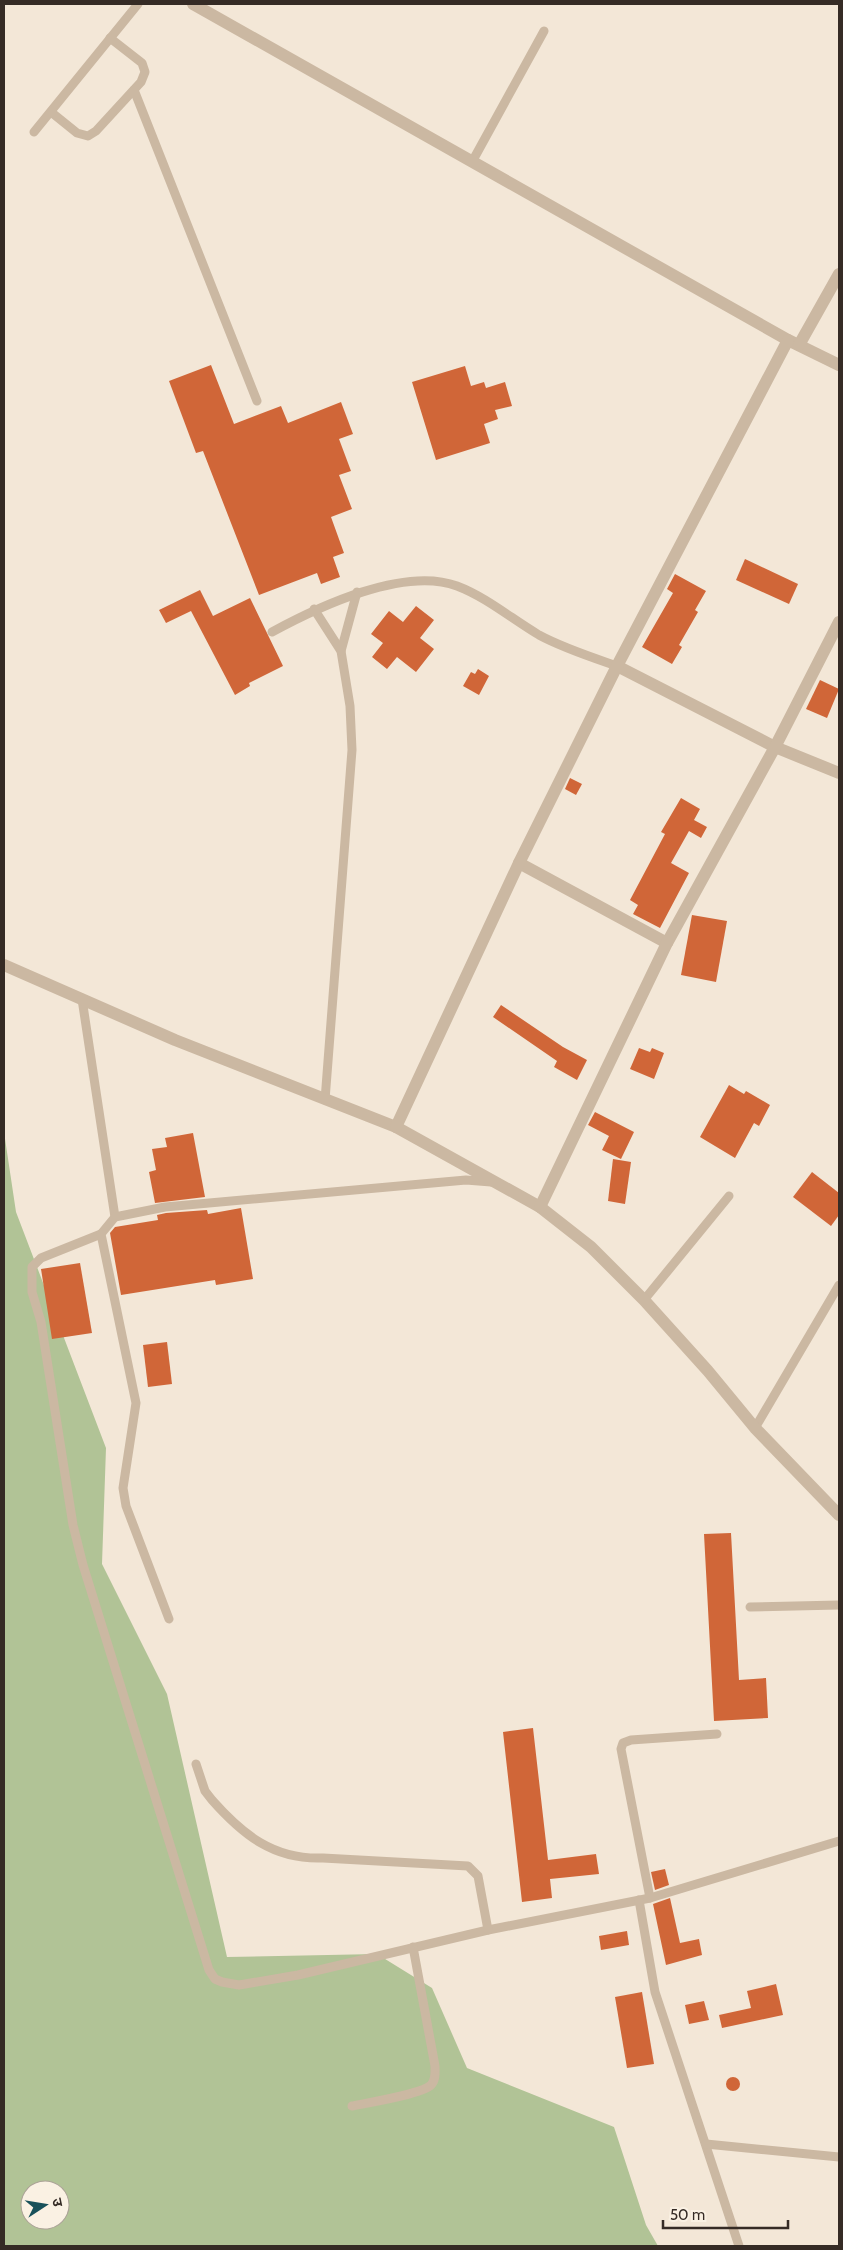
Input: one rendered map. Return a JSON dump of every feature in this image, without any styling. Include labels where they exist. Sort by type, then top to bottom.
[{"type":"street","points":[[193,4],[794,343],[839,365]]},
{"type":"street","points":[[396,1127],[518,863],[616,666],[794,343],[839,274]]},
{"type":"street","points":[[540,1207],[668,943],[775,747],[839,622]]},
{"type":"street","points":[[616,666],[775,747],[839,772]]},
{"type":"street","points":[[518,863],[668,943]]},
{"type":"street","points":[[4,965],[175,1040],[396,1127],[540,1207],[591,1247],[644,1300],[708,1371],[754,1428],[839,1515]]},
{"type":"lane","points":[[34,132],[138,4]]},
{"type":"lane","points":[[472,162],[544,31]]},
{"type":"lane","points":[[50,112],[77,133],[88,136],[96,131],[141,82],[146,72],[142,63],[110,38]]},
{"type":"lane","points":[[134,90],[257,401]]},
{"type":"lane","points":[[272,632],[314,609],[357,592],[422,580],[456,585],[496,607],[540,635],[616,666]]},
{"type":"lane","points":[[341,651],[357,592]]},
{"type":"lane","points":[[314,609],[341,651],[350,706],[352,750],[325,1100]]},
{"type":"lane","points":[[82,1000],[115,1216]]},
{"type":"lane","points":[[496,1182],[466,1180],[165,1208],[115,1216],[101,1234],[41,1258],[32,1267],[32,1292],[40,1322],[73,1525],[209,1970],[215,1979],[239,1985],[298,1975],[488,1930],[650,1898],[839,1841]]},
{"type":"lane","points":[[644,1300],[728,1196]]},
{"type":"lane","points":[[101,1234],[136,1403],[123,1488],[126,1506],[169,1619]]},
{"type":"lane","points":[[754,1428],[839,1285]]},
{"type":"lane","points":[[750,1607],[839,1605]]},
{"type":"lane","points":[[650,1898],[621,1749],[623,1743],[631,1740],[717,1734]]},
{"type":"lane","points":[[196,1764],[206,1791],[212,1800],[266,1848],[305,1859],[324,1858],[468,1866],[478,1876],[488,1930]]},
{"type":"lane","points":[[639,1900],[655,1992],[738,2246]]},
{"type":"lane","points":[[352,2106],[420,2090],[431,2085],[435,2076],[435,2066],[413,1947]]},
{"type":"lane","points":[[706,2144],[839,2157]]},
{"type":"green space","points":[[4,1132],[16,1212],[106,1448],[102,1564],[167,1694],[227,1957],[377,1954],[432,1988],[467,2068],[614,2127],[646,2225],[658,2246],[4,2246]]},
{"type":"building","points":[[211,365],[234,424],[281,406],[288,423],[341,402],[353,434],[339,439],[351,471],[339,475],[352,509],[331,517],[344,553],[333,557],[340,577],[321,584],[317,573],[259,595],[203,451],[196,453],[169,381]]},
{"type":"building","points":[[465,366],[471,386],[484,382],[486,388],[505,382],[512,406],[495,410],[498,419],[484,424],[490,443],[436,460],[412,382]]},
{"type":"building","points":[[745,559],[798,584],[789,604],[736,580]]},
{"type":"building","points":[[675,574],[706,591],[695,610],[698,612],[679,645],[682,647],[672,664],[642,647],[673,593],[667,589]]},
{"type":"building","points":[[200,590],[213,616],[250,598],[283,666],[249,683],[250,686],[235,695],[191,611],[166,623],[159,610]]},
{"type":"building","points":[[416,606],[434,620],[420,638],[434,649],[416,672],[397,657],[387,669],[372,657],[383,643],[371,634],[389,611],[403,622]]},
{"type":"building","points":[[478,669],[489,676],[479,695],[463,686],[471,672],[475,674]]},
{"type":"building","points":[[820,680],[839,689],[827,718],[806,709]]},
{"type":"building","points":[[570,778],[582,784],[576,795],[565,789]]},
{"type":"building","points":[[681,798],[700,809],[694,820],[707,827],[701,838],[689,831],[671,863],[689,873],[660,928],[633,914],[638,905],[630,900],[665,834],[661,832]]},
{"type":"building","points":[[692,915],[727,921],[716,982],[681,975]]},
{"type":"building","points":[[501,1005],[563,1047],[587,1060],[577,1080],[554,1067],[557,1061],[493,1017]]},
{"type":"building","points":[[639,1048],[650,1052],[652,1048],[664,1053],[654,1079],[630,1069]]},
{"type":"building","points":[[729,1085],[744,1094],[746,1091],[770,1105],[759,1126],[754,1123],[735,1158],[700,1137]]},
{"type":"building","points":[[595,1112],[634,1132],[621,1159],[602,1150],[609,1136],[588,1125]]},
{"type":"building","points":[[193,1133],[205,1197],[155,1203],[149,1172],[156,1170],[152,1149],[167,1147],[165,1138]]},
{"type":"building","points":[[613,1159],[631,1162],[625,1204],[608,1201]]},
{"type":"building","points":[[812,1172],[839,1193],[839,1215],[831,1226],[793,1197]]},
{"type":"building","points":[[241,1208],[253,1279],[216,1285],[215,1280],[121,1295],[110,1233],[115,1227],[158,1220],[157,1215],[166,1213],[207,1210],[208,1214]]},
{"type":"building","points":[[80,1263],[92,1333],[52,1339],[41,1269]]},
{"type":"building","points":[[167,1342],[172,1384],[148,1387],[143,1345]]},
{"type":"building","points":[[731,1533],[739,1680],[766,1678],[768,1718],[714,1721],[704,1534]]},
{"type":"building","points":[[533,1728],[548,1860],[596,1854],[599,1874],[550,1879],[552,1898],[522,1902],[503,1732]]},
{"type":"building","points":[[665,1869],[669,1885],[655,1890],[651,1872]]},
{"type":"building","points":[[670,1898],[680,1943],[699,1939],[702,1955],[666,1965],[653,1904]]},
{"type":"building","points":[[627,1931],[629,1945],[601,1950],[599,1936]]},
{"type":"building","points":[[776,1984],[783,2015],[722,2028],[719,2015],[751,2008],[747,1991]]},
{"type":"building","points":[[642,1992],[654,2064],[627,2068],[615,1997]]},
{"type":"building","points":[[704,2001],[709,2020],[689,2024],[685,2005]]},
{"type":"building","points":[[733,2077],[738,2079],[740,2084],[738,2089],[733,2091],[728,2089],[726,2084],[728,2079]]}]
